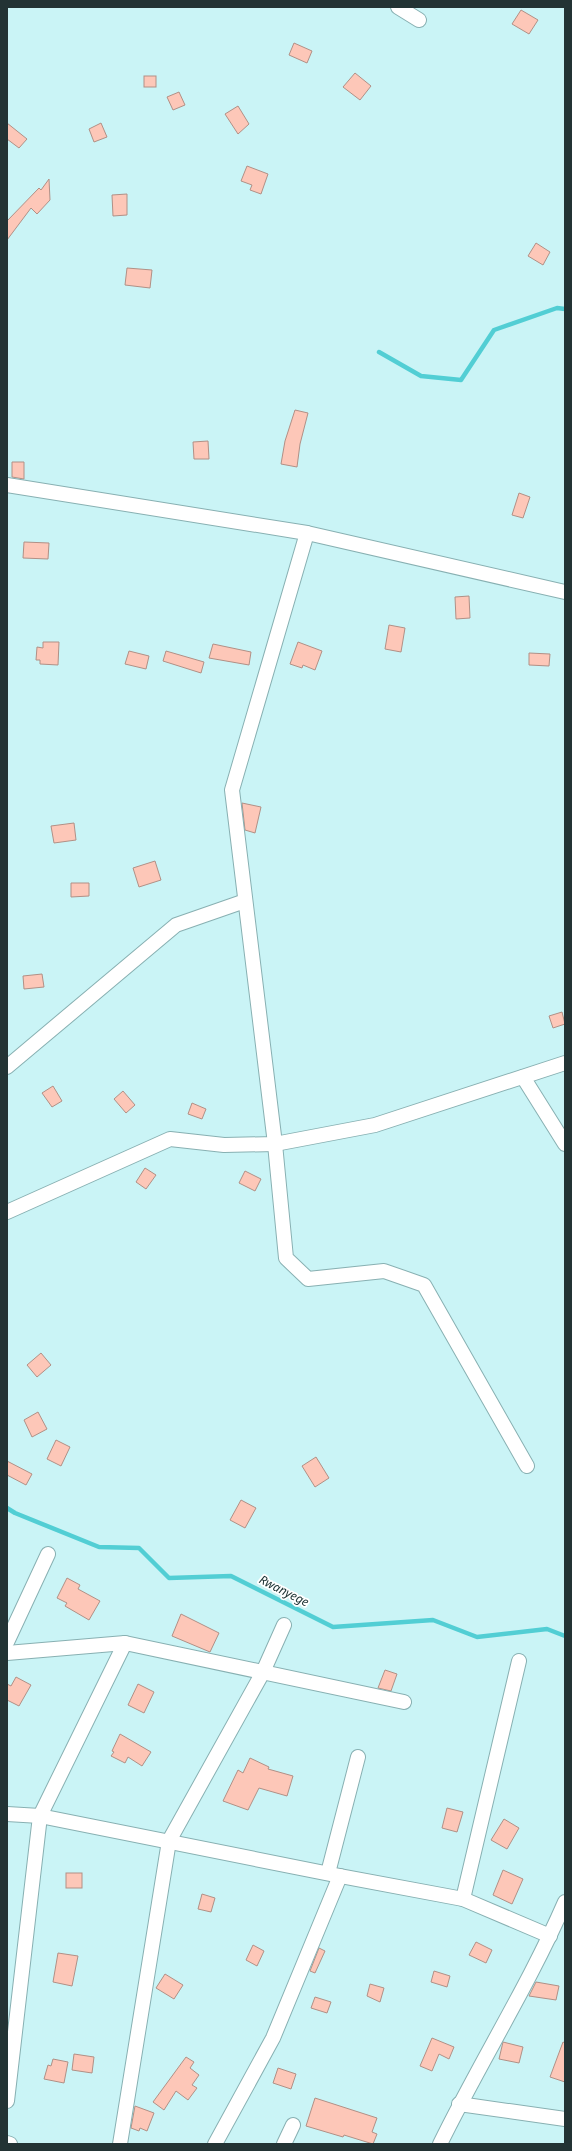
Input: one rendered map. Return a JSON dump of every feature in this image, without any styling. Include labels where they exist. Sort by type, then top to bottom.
[{"type":"street","points":[[398,7],[419,20]]},
{"type":"street","points":[[7,485],[307,533],[565,592]]},
{"type":"street","points":[[307,533],[232,790],[275,1144],[286,1258],[308,1279],[384,1271],[424,1285],[527,1466]]},
{"type":"street","points":[[7,1067],[176,925],[245,901]]},
{"type":"street","points":[[7,1212],[170,1139],[224,1146],[275,1144],[375,1125],[565,1063]]},
{"type":"street","points":[[523,1077],[565,1144]]},
{"type":"street","points":[[7,1642],[48,1554]]},
{"type":"street","points":[[120,2144],[169,1841],[263,1672],[284,1625]]},
{"type":"street","points":[[7,2101],[40,1816],[125,1643]]},
{"type":"street","points":[[7,1653],[125,1643],[404,1702]]},
{"type":"street","points":[[463,1898],[520,1661]]},
{"type":"street","points":[[215,2144],[273,2038],[334,1875],[358,1757]]},
{"type":"street","points":[[7,1814],[40,1816],[334,1875],[463,1898],[550,1936]]},
{"type":"street","points":[[440,2144],[459,2104],[550,1936],[561,1924],[565,1902]]},
{"type":"street","points":[[459,2104],[565,2119]]},
{"type":"street","points":[[284,2144],[293,2125]]},
{"type":"building","points":[[521,10],[538,20],[529,34],[512,24]]},
{"type":"building","points":[[294,43],[312,51],[307,63],[289,55]]},
{"type":"building","points":[[355,73],[371,86],[360,100],[343,87]]},
{"type":"building","points":[[144,76],[156,76],[156,87],[144,87]]},
{"type":"building","points":[[179,92],[185,105],[173,110],[167,97]]},
{"type":"building","points":[[238,106],[249,124],[238,134],[225,114]]},
{"type":"building","points":[[7,123],[27,139],[19,148],[7,139]]},
{"type":"building","points":[[101,123],[107,137],[94,142],[89,129]]},
{"type":"building","points":[[247,166],[268,174],[261,194],[250,190],[252,185],[241,181]]},
{"type":"building","points":[[49,179],[50,200],[37,214],[31,208],[7,240],[7,221],[39,188],[41,190]]},
{"type":"building","points":[[127,194],[127,215],[113,216],[112,195]]},
{"type":"building","points":[[536,243],[550,252],[543,265],[528,256]]},
{"type":"building","points":[[127,268],[152,270],[150,288],[125,285]]},
{"type":"building","points":[[295,410],[308,413],[300,444],[297,467],[281,464],[285,441]]},
{"type":"building","points":[[208,441],[209,459],[194,459],[193,442]]},
{"type":"building","points":[[12,462],[24,462],[24,479],[12,477]]},
{"type":"building","points":[[519,493],[530,497],[523,518],[512,515]]},
{"type":"building","points":[[24,542],[49,543],[48,559],[23,558]]},
{"type":"building","points":[[469,596],[470,618],[456,619],[455,597]]},
{"type":"building","points":[[389,625],[405,628],[401,652],[385,649]]},
{"type":"building","points":[[43,642],[59,642],[58,665],[40,664],[40,660],[36,660],[37,647],[43,648]]},
{"type":"building","points":[[298,642],[322,651],[315,670],[303,665],[302,668],[290,664]]},
{"type":"building","points":[[213,644],[251,652],[249,665],[209,658]]},
{"type":"building","points":[[129,651],[149,656],[146,669],[125,664]]},
{"type":"building","points":[[166,651],[204,662],[201,673],[163,661]]},
{"type":"building","points":[[529,653],[550,654],[549,666],[529,665]]},
{"type":"building","points":[[242,803],[261,807],[255,833],[245,830]]},
{"type":"building","points":[[74,823],[76,840],[54,843],[51,826]]},
{"type":"building","points":[[155,861],[161,880],[139,887],[133,868]]},
{"type":"building","points":[[71,883],[89,883],[89,896],[71,897]]},
{"type":"building","points":[[42,974],[44,987],[24,989],[23,976]]},
{"type":"building","points":[[562,1012],[565,1024],[553,1028],[549,1016]]},
{"type":"building","points":[[53,1086],[62,1101],[52,1107],[42,1093]]},
{"type":"building","points":[[123,1091],[135,1105],[126,1113],[114,1099]]},
{"type":"building","points":[[192,1103],[206,1109],[202,1119],[188,1114]]},
{"type":"building","points":[[145,1168],[156,1175],[146,1189],[136,1182]]},
{"type":"building","points":[[245,1171],[261,1179],[255,1191],[239,1183]]},
{"type":"building","points":[[41,1353],[51,1365],[37,1377],[27,1365]]},
{"type":"building","points":[[38,1412],[47,1429],[32,1437],[24,1420]]},
{"type":"building","points":[[56,1440],[70,1447],[61,1466],[47,1459]]},
{"type":"building","points":[[316,1457],[329,1478],[315,1487],[302,1466]]},
{"type":"building","points":[[7,1461],[32,1474],[26,1485],[7,1475]]},
{"type":"building","points":[[241,1500],[256,1508],[245,1528],[230,1520]]},
{"type":"building","points":[[67,1578],[80,1585],[78,1589],[100,1601],[89,1620],[65,1606],[67,1603],[57,1598]]},
{"type":"building","points":[[181,1614],[219,1633],[210,1652],[172,1636]]},
{"type":"building","points":[[385,1670],[397,1674],[391,1691],[378,1688]]},
{"type":"building","points":[[16,1677],[31,1685],[19,1706],[7,1700],[7,1684],[11,1686]]},
{"type":"building","points":[[138,1684],[154,1692],[144,1713],[128,1705]]},
{"type":"building","points":[[120,1734],[151,1752],[142,1766],[128,1757],[125,1763],[111,1756],[114,1752],[112,1751]]},
{"type":"building","points":[[250,1758],[269,1767],[268,1769],[293,1776],[287,1796],[259,1788],[248,1810],[223,1801],[238,1770],[243,1773]]},
{"type":"building","points":[[447,1808],[463,1812],[457,1832],[442,1828]]},
{"type":"building","points":[[504,1819],[519,1828],[507,1849],[491,1840]]},
{"type":"building","points":[[503,1870],[523,1879],[512,1904],[493,1895]]},
{"type":"building","points":[[66,1873],[82,1873],[82,1888],[66,1888]]},
{"type":"building","points":[[202,1894],[215,1898],[211,1912],[198,1909]]},
{"type":"building","points":[[476,1942],[492,1950],[486,1963],[469,1955]]},
{"type":"building","points":[[253,1945],[264,1951],[257,1966],[246,1960]]},
{"type":"building","points":[[319,1948],[325,1951],[315,1973],[310,1971]]},
{"type":"building","points":[[58,1953],[78,1956],[72,1986],[53,1982]]},
{"type":"building","points":[[434,1971],[450,1976],[447,1987],[431,1982]]},
{"type":"building","points":[[165,1974],[183,1985],[174,1999],[156,1988]]},
{"type":"building","points":[[536,1982],[559,1986],[556,2000],[529,1996]]},
{"type":"building","points":[[370,1984],[384,1988],[380,2002],[367,1996]]},
{"type":"building","points":[[315,1997],[331,2002],[327,2013],[311,2008]]},
{"type":"building","points":[[432,2038],[454,2047],[449,2059],[439,2054],[432,2071],[420,2066]]},
{"type":"building","points":[[503,2042],[523,2047],[519,2063],[499,2059]]},
{"type":"building","points":[[563,2042],[565,2043],[565,2082],[550,2077]]},
{"type":"building","points":[[74,2054],[94,2057],[92,2073],[72,2070]]},
{"type":"building","points":[[186,2057],[194,2062],[190,2068],[199,2075],[192,2085],[197,2088],[188,2100],[176,2091],[164,2110],[153,2102]]},
{"type":"building","points":[[53,2059],[68,2062],[64,2083],[44,2079],[48,2065],[51,2066]]},
{"type":"building","points":[[278,2068],[296,2074],[291,2089],[273,2083]]},
{"type":"building","points":[[315,2098],[377,2118],[372,2132],[377,2134],[373,2144],[306,2126]]},
{"type":"building","points":[[135,2106],[154,2113],[147,2131],[140,2128],[139,2131],[131,2128]]},
{"type":"waterway","points":[[379,352],[421,376],[461,380],[494,330],[557,308],[565,309]]},
{"type":"waterway","name":"Rwanyege","points":[[7,1508],[15,1513],[99,1547],[139,1548],[169,1578],[231,1576],[333,1627],[433,1620],[477,1637],[547,1629],[565,1636]]}]
